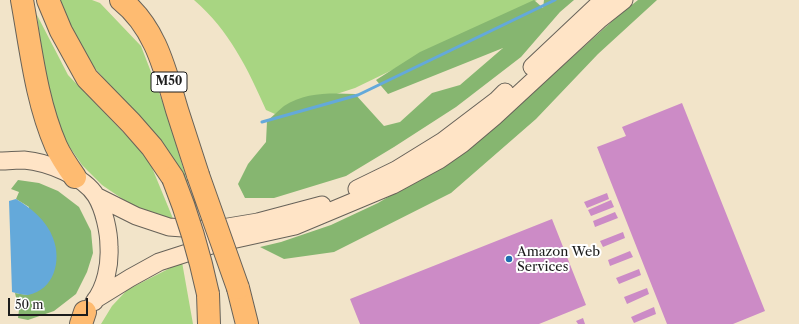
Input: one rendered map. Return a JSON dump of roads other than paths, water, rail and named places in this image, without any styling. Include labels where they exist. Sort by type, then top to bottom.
[{"type":"highway","points":[[22,0],[38,90],[50,131],[62,158],[75,177]]},
{"type":"highway","points":[[48,0],[61,31],[87,78],[152,147],[173,178],[194,235],[201,259],[208,294],[209,324]]},
{"type":"highway","name":"M50","points":[[121,0],[145,24],[157,48],[198,175],[238,288],[248,324]]},
{"type":"main road","points":[[0,161],[25,160],[59,168],[86,185],[96,196],[124,210],[169,227],[210,230],[258,222],[325,204],[396,170],[443,141],[497,100],[581,19],[603,0]]},
{"type":"main road","points":[[83,315],[130,278],[159,262],[218,243],[295,226],[393,185],[439,160],[462,144],[494,117],[600,19],[624,0]]},
{"type":"main road","points":[[83,315],[102,289],[110,260],[109,236],[96,196]]},
{"type":"water","points":[[16,199],[27,206],[43,221],[53,238],[56,247],[56,265],[50,281],[37,292],[28,295],[12,292],[9,201]]},
{"type":"waterway","points":[[262,122],[358,95],[555,0]]},
{"type":"place","name":"Amazon Web Services","points":[[509,259]]}]
